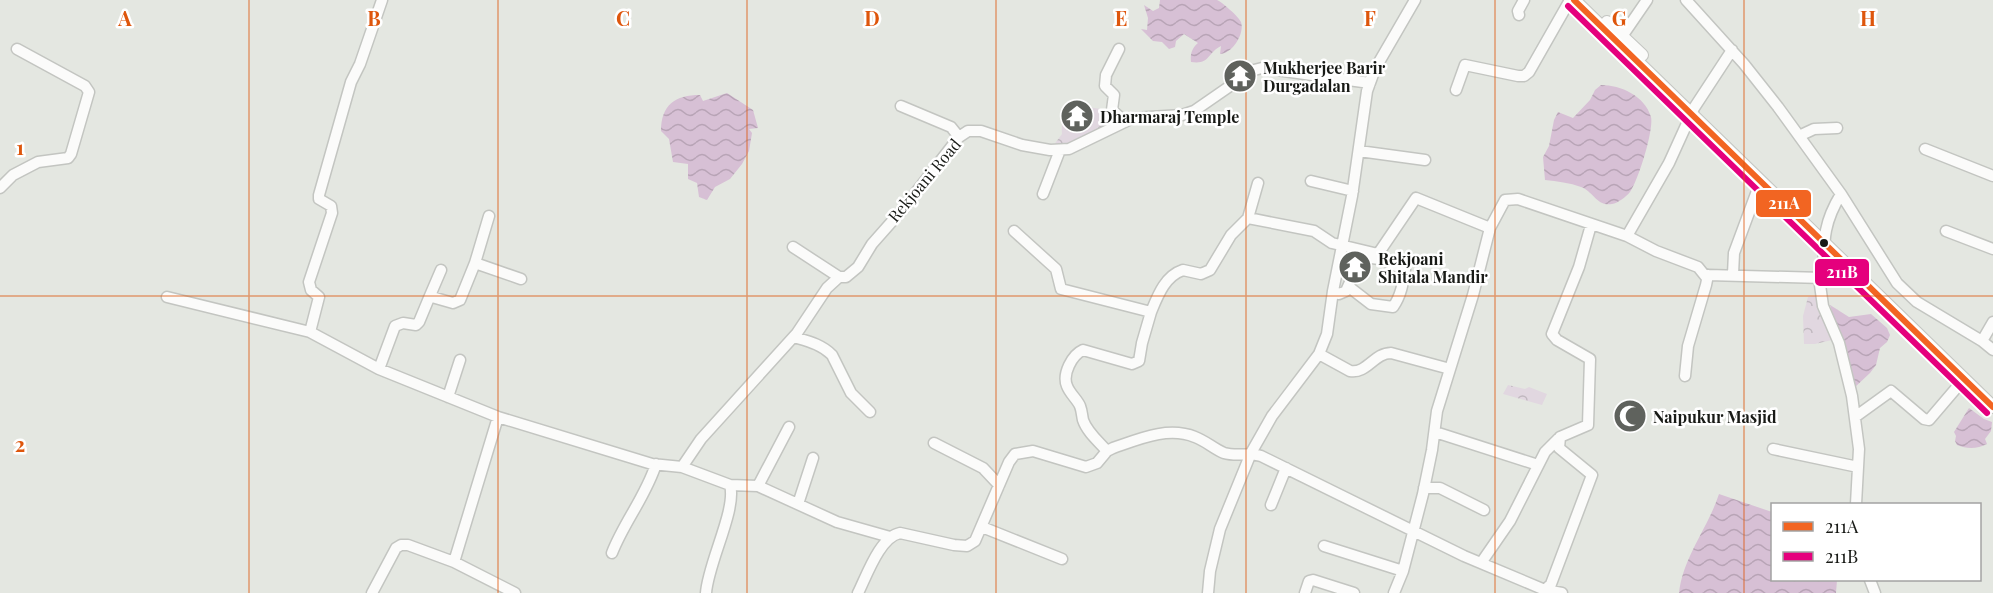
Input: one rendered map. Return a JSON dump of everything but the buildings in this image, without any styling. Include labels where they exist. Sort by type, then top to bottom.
[{"type":"main road","points":[[1572,0],[1993,400]]},
{"type":"main road","points":[[1585,0],[1623,35],[1760,183],[1824,238],[1993,407]]},
{"type":"street","points":[[310,332],[319,297],[310,290],[309,282],[332,213],[331,206],[319,199],[318,195],[351,82],[360,64],[382,0]]},
{"type":"street","points":[[1208,593],[1210,571],[1220,529],[1251,453],[1272,416],[1319,354],[1327,334],[1370,83],[1375,69],[1415,0]]},
{"type":"street","points":[[1519,15],[1518,11],[1524,0]]},
{"type":"street","points":[[1456,90],[1466,65],[1524,76],[1529,72],[1572,0]]},
{"type":"street","points":[[1623,35],[1647,0]]},
{"type":"street","points":[[1687,0],[1761,84],[1841,194],[1897,283],[1917,302],[1993,350]]},
{"type":"street","points":[[1119,49],[1106,75],[1105,86],[1114,95],[1112,110],[1125,122]]},
{"type":"street","points":[[0,188],[13,176],[38,162],[68,158],[89,92],[85,86],[17,50]]},
{"type":"street","points":[[1627,236],[1669,162],[1692,112],[1732,50]]},
{"type":"street","name":"Rekjoani Road","points":[[682,467],[701,439],[794,337],[827,288],[839,277],[846,277],[858,267],[872,244],[903,209],[959,137],[968,131],[981,131],[1022,146],[1069,149],[1125,122],[1141,117],[1182,115],[1194,111],[1254,70],[1262,68],[1370,83]]},
{"type":"street","points":[[901,106],[951,127],[959,137]]},
{"type":"street","points":[[1799,136],[1814,129],[1837,128]]},
{"type":"street","points":[[1924,149],[1993,176]]},
{"type":"street","points":[[1043,194],[1060,150]]},
{"type":"street","points":[[1359,151],[1425,160]]},
{"type":"street","points":[[1311,181],[1353,191]]},
{"type":"street","points":[[1107,451],[1084,422],[1082,409],[1065,383],[1071,360],[1083,350],[1132,364],[1136,363],[1151,312],[1163,285],[1169,278],[1183,270],[1201,274],[1210,270],[1231,235],[1248,218],[1258,183]]},
{"type":"street","points":[[1733,274],[1734,252],[1760,183]]},
{"type":"street","points":[[1841,194],[1830,211],[1824,238],[1823,278],[1820,285],[1823,306],[1839,343],[1855,417],[1859,449],[1856,503]]},
{"type":"street","points":[[1248,218],[1314,231],[1332,243],[1378,254],[1416,198],[1490,228]]},
{"type":"street","points":[[1394,593],[1403,571],[1414,531],[1435,432],[1437,411],[1473,295],[1490,228],[1505,200],[1518,199],[1627,236],[1656,251],[1698,267],[1706,277],[1733,274],[1823,278]]},
{"type":"street","points":[[429,298],[435,297],[448,302],[458,302],[474,263],[489,216]]},
{"type":"street","points":[[1481,563],[1510,521],[1549,447],[1560,437],[1588,424],[1590,359],[1557,340],[1552,334],[1579,267],[1591,225]]},
{"type":"street","points":[[1014,231],[1056,269],[1061,289],[1151,312]]},
{"type":"street","points":[[1946,231],[1993,249]]},
{"type":"street","points":[[793,247],[839,277]]},
{"type":"street","points":[[1333,291],[1339,294],[1346,291],[1360,260],[1365,258],[1371,257],[1405,270],[1403,286],[1393,307],[1371,304],[1349,287]]},
{"type":"street","points":[[474,263],[521,279]]},
{"type":"street","points":[[379,369],[395,326],[403,323],[416,325],[419,322],[441,270]]},
{"type":"street","points":[[1685,376],[1688,346],[1708,275]]},
{"type":"street","points":[[167,297],[310,332],[379,369],[498,417],[656,464],[682,467],[730,485],[758,486],[837,522],[890,537]]},
{"type":"street","points":[[1982,341],[1993,322]]},
{"type":"street","points":[[794,337],[827,350],[851,393],[870,412]]},
{"type":"street","points":[[1319,354],[1356,372],[1362,370],[1383,353],[1391,353],[1450,369]]},
{"type":"street","points":[[448,397],[460,360]]},
{"type":"street","points":[[1855,417],[1891,391],[1924,419],[1929,420],[1964,379]]},
{"type":"street","points":[[454,562],[498,417]]},
{"type":"street","points":[[758,486],[789,427]]},
{"type":"street","points":[[858,593],[883,543],[890,537],[900,533],[954,545],[968,546],[975,542],[1009,462],[1015,454],[1041,453],[1086,467],[1097,463],[1107,451],[1165,432],[1194,436],[1221,452],[1237,455],[1251,453],[1271,460],[1481,563],[1543,591],[1562,593]]},
{"type":"street","points":[[1435,432],[1538,465]]},
{"type":"street","points":[[1543,591],[1551,584],[1592,475],[1559,448],[1560,437]]},
{"type":"street","points":[[934,444],[983,468],[999,485]]},
{"type":"street","points":[[1773,449],[1858,467]]},
{"type":"street","points":[[798,504],[813,458]]},
{"type":"street","points":[[612,553],[656,464]]},
{"type":"street","points":[[1271,505],[1286,468]]},
{"type":"street","points":[[706,593],[710,571],[730,504],[732,490],[730,485]]},
{"type":"street","points":[[1424,488],[1440,488],[1484,510]]},
{"type":"street","points":[[982,527],[1062,559]]},
{"type":"street","points":[[372,593],[396,548],[401,545],[408,545],[454,562],[515,593]]},
{"type":"street","points":[[1324,546],[1403,571]]},
{"type":"street","points":[[1305,593],[1309,582],[1313,580],[1354,593]]},
{"type":"green space","points":[[1074,105],[1101,109],[1099,121],[1109,131],[1050,150],[1062,134],[1062,123],[1067,109]]},
{"type":"green space","points":[[1820,295],[1832,340],[1804,344],[1803,316],[1808,297]]},
{"type":"green space","points":[[1508,385],[1525,389],[1529,387],[1547,394],[1542,405],[1503,394]]},
{"type":"water","points":[[1160,0],[1217,0],[1241,22],[1239,37],[1229,51],[1220,54],[1221,46],[1202,62],[1191,62],[1192,51],[1198,43],[1184,34],[1176,41],[1175,47],[1169,49],[1162,42],[1153,41],[1141,29],[1147,30],[1148,18],[1144,5],[1153,11],[1159,8]]},
{"type":"water","points":[[1601,85],[1616,87],[1631,93],[1643,103],[1651,117],[1648,144],[1633,186],[1624,198],[1612,204],[1599,201],[1581,187],[1545,180],[1543,157],[1549,146],[1554,120],[1558,112],[1573,118]]},
{"type":"water","points":[[727,93],[753,110],[758,128],[749,129],[752,133],[749,151],[742,164],[730,179],[715,187],[707,200],[699,197],[697,183],[688,179],[688,164],[673,162],[669,139],[661,131],[662,122],[671,103],[683,97],[700,95],[703,101]]},
{"type":"water","points":[[1830,305],[1849,317],[1871,314],[1887,328],[1890,335],[1887,342],[1880,348],[1876,365],[1854,388]]},
{"type":"water","points":[[1969,408],[1992,422],[1991,431],[1985,439],[1987,444],[1976,448],[1957,445],[1955,441],[1954,432]]},
{"type":"water","points":[[1719,494],[1771,512],[1771,581],[1837,581],[1836,593],[1679,593],[1685,567]]},
{"type":"transit line","name":"211A","points":[[1574,0],[1993,407]]},
{"type":"transit line","name":"211B","points":[[1568,6],[1987,413]]},
{"type":"place","name":"Mukherjee Barir Durgadalan","points":[[1240,76]]},
{"type":"place","name":"Dharmaraj Temple","points":[[1077,116]]},
{"type":"place","name":"Rekjoani Shitala Mandir","points":[[1355,267]]},
{"type":"place","name":"Naipukur Masjid","points":[[1630,416]]}]
